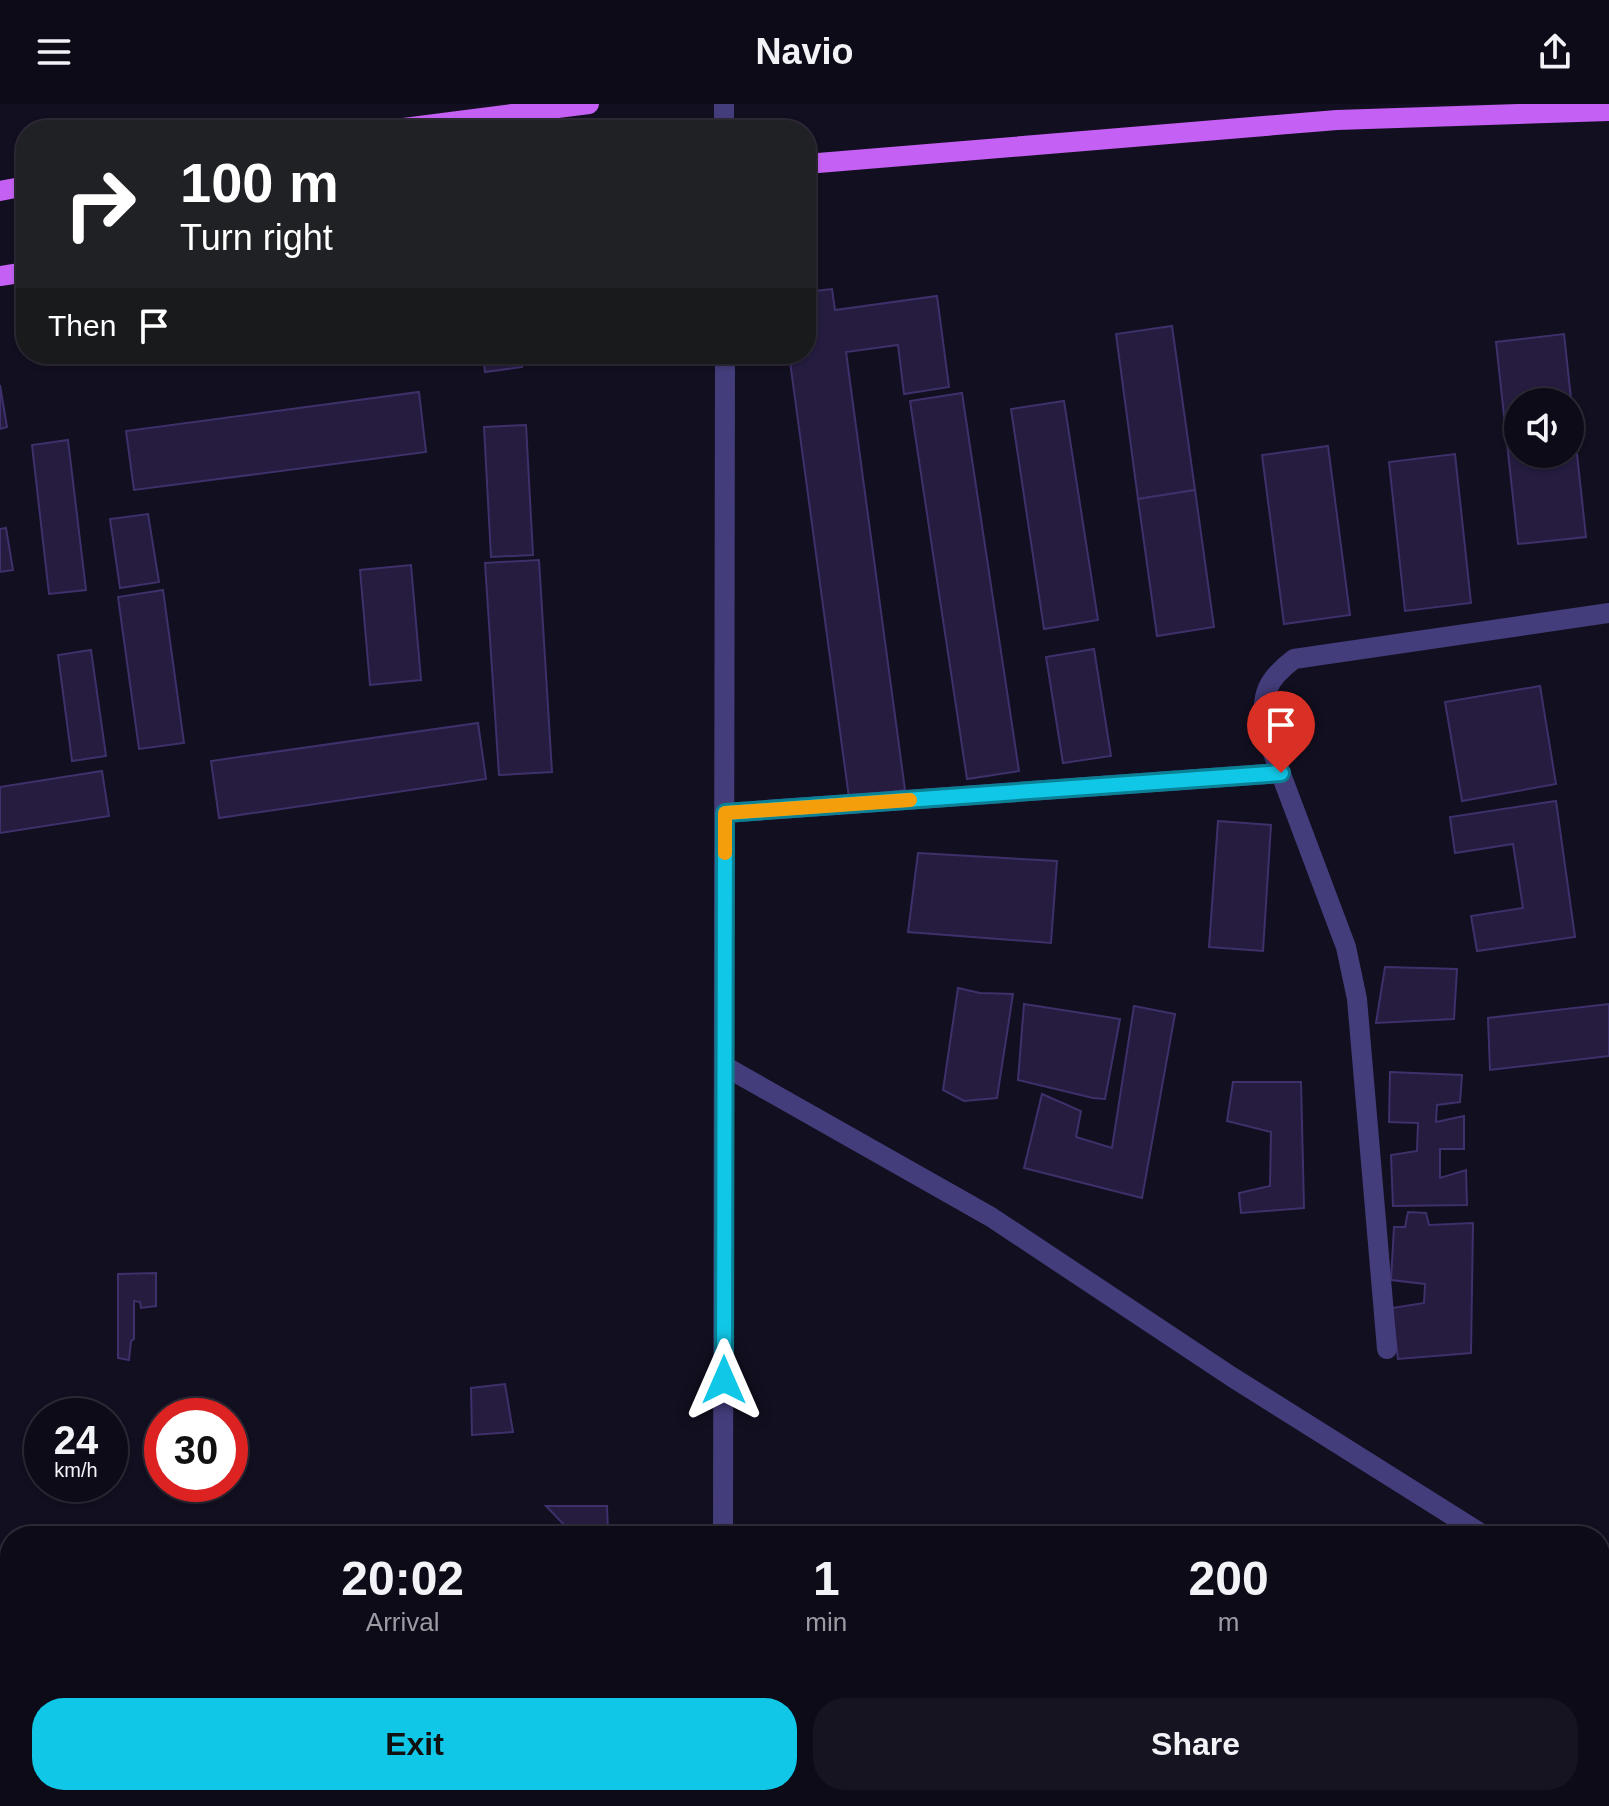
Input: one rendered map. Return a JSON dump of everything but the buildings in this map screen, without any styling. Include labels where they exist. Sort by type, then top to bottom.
[{"type":"main road","points":[[465,120],[589,104]]},
{"type":"main road","points":[[816,163],[1337,120],[1609,111]]},
{"type":"street","points":[[723,1526],[725,364]]},
{"type":"street","points":[[1387,1349],[1357,999],[1346,947],[1264,729],[1263,700],[1274,675],[1294,659],[1609,613]]},
{"type":"street","points":[[725,813],[1281,773]]},
{"type":"street","points":[[726,1067],[991,1217],[1232,1377],[1469,1526]]},
{"type":"slow traffic","points":[[725,853],[725,813],[910,800]]},
{"type":"route","points":[[724,1380],[725,813],[1281,773]]}]
